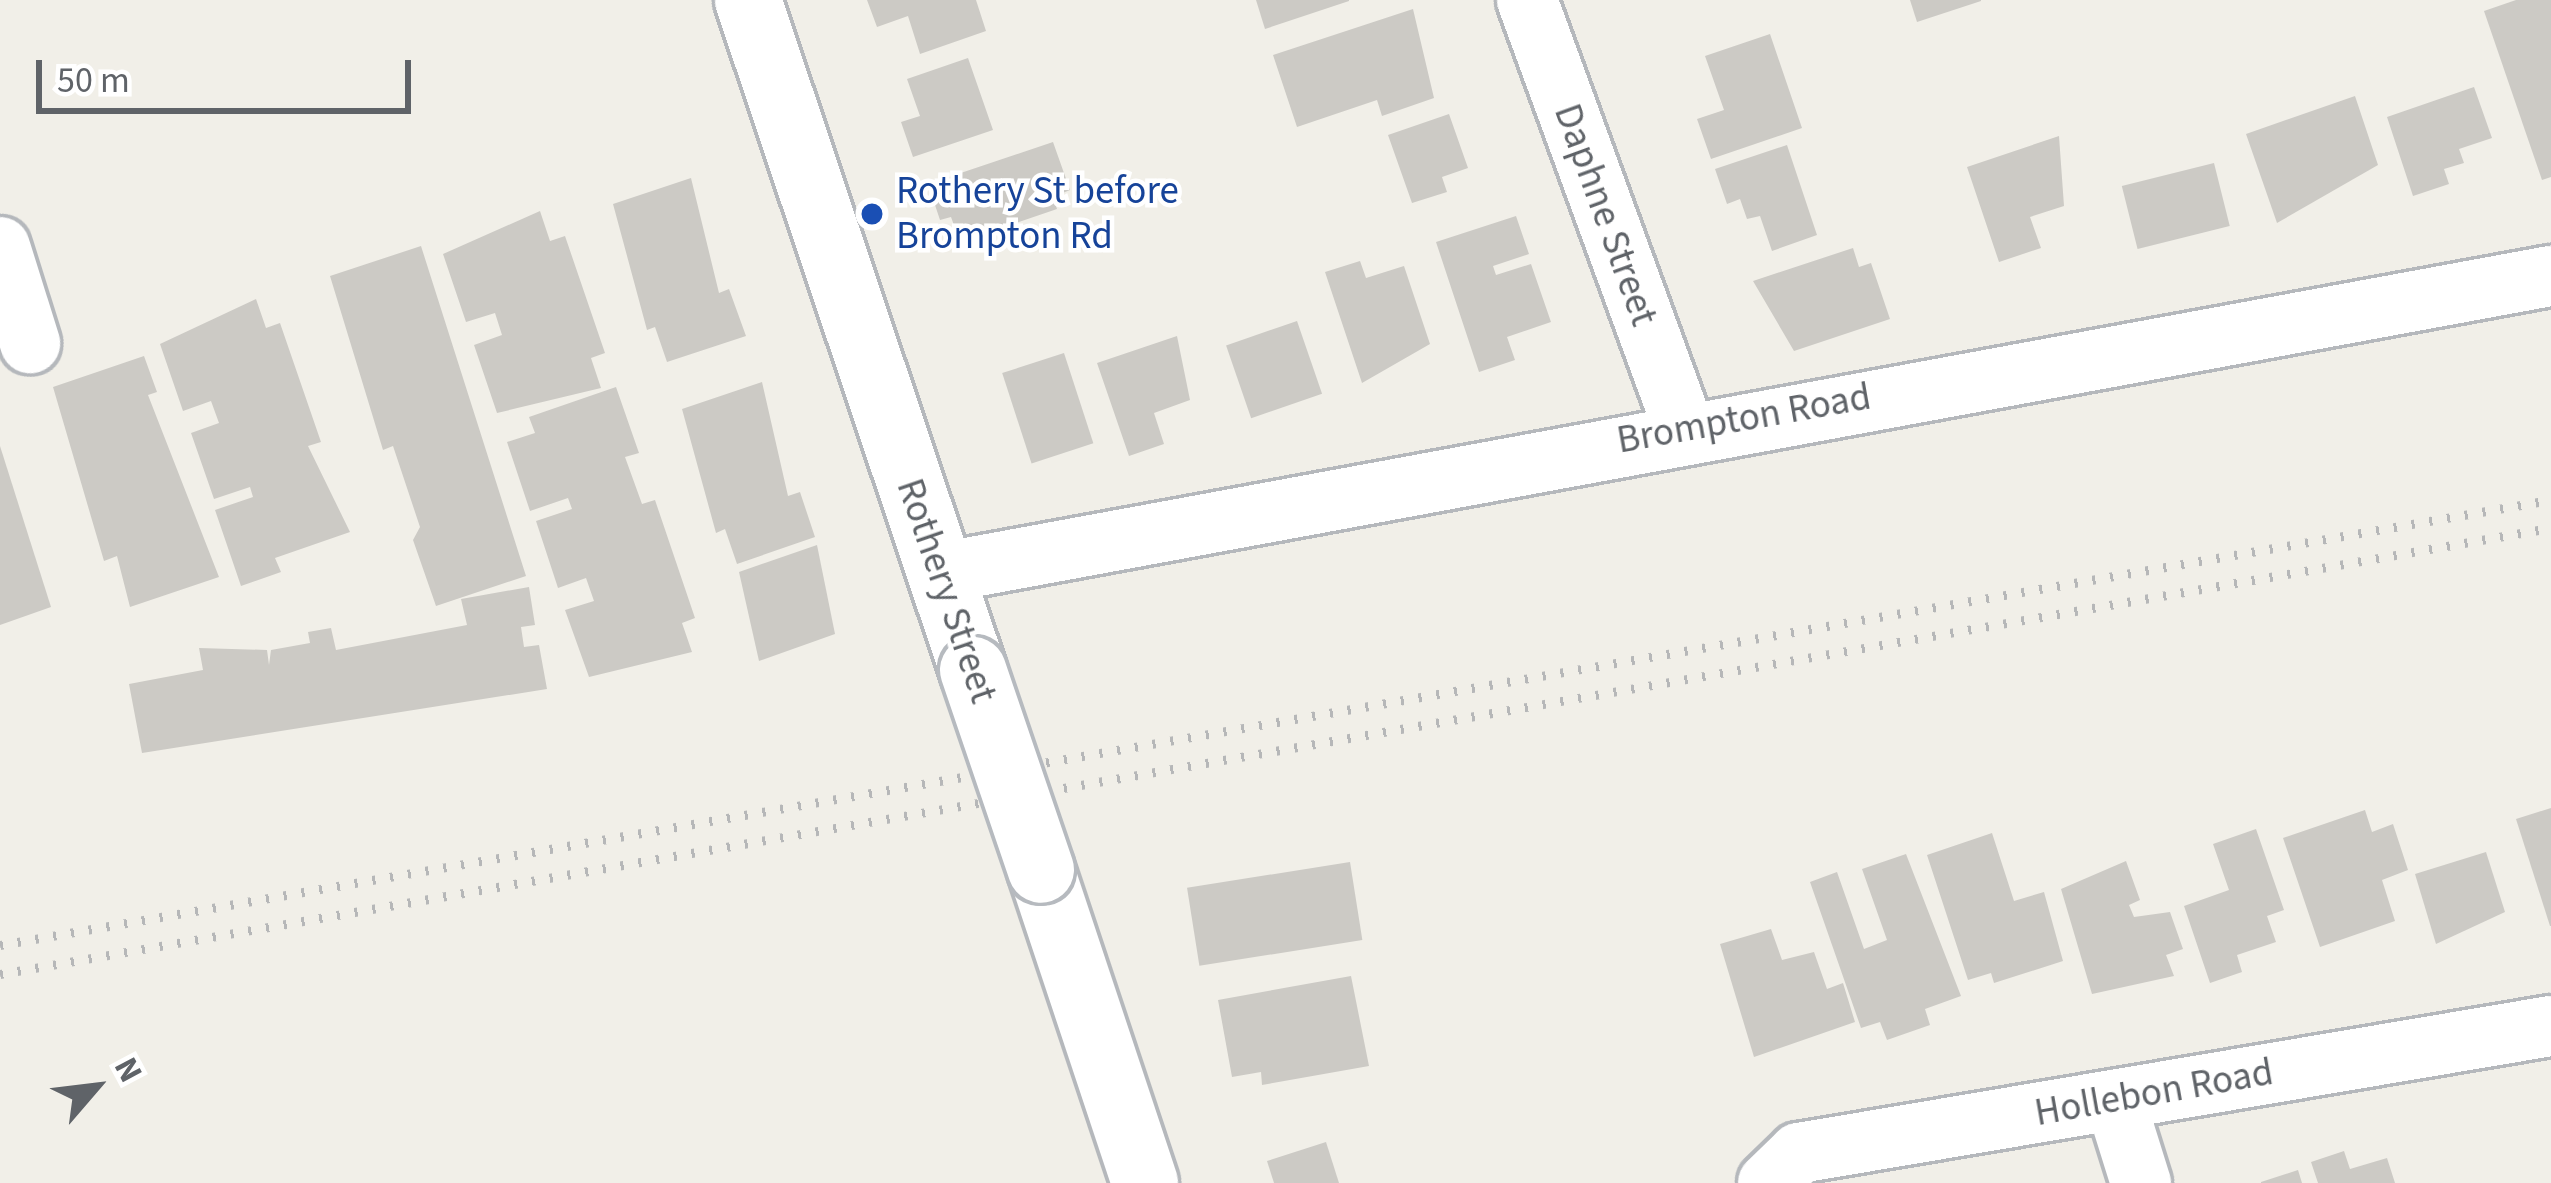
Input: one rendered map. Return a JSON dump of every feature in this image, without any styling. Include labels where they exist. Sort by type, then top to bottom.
[{"type":"main road","name":"Rothery Street","points":[[748,0],[1041,870],[1140,1182]]},
{"type":"street","name":"Daphne Street","points":[[1527,0],[1684,430]]},
{"type":"street","points":[[0,247],[30,343]]},
{"type":"street","name":"Brompton Road","points":[[940,573],[1684,430],[2551,276]]},
{"type":"street","name":"Hollebon Road","points":[[1768,1183],[1799,1154],[2551,1026]]},
{"type":"street","points":[[2115,1100],[2141,1183]]},
{"type":"building","points":[[867,0],[976,0],[986,31],[920,54],[908,16],[877,27]]},
{"type":"building","points":[[1256,0],[1349,0],[1349,1],[1265,29]]},
{"type":"building","points":[[1910,0],[1981,0],[1981,1],[1917,22]]},
{"type":"building","points":[[2516,0],[2551,0],[2551,177],[2542,180],[2484,11]]},
{"type":"building","points":[[1413,9],[1434,98],[1382,116],[1377,100],[1297,127],[1273,55]]},
{"type":"building","points":[[1770,34],[1802,128],[1711,159],[1697,119],[1724,110],[1705,56]]},
{"type":"building","points":[[968,58],[993,130],[913,157],[901,122],[920,116],[907,79]]},
{"type":"building","points":[[2474,87],[2492,138],[2459,149],[2464,163],[2444,169],[2449,184],[2413,196],[2387,117]]},
{"type":"building","points":[[2355,96],[2378,165],[2277,223],[2246,134]]},
{"type":"building","points":[[1449,114],[1468,168],[1442,177],[1447,192],[1412,203],[1388,135]]},
{"type":"building","points":[[2059,136],[2064,206],[2030,217],[2041,248],[1999,262],[1967,167]]},
{"type":"building","points":[[1053,142],[1070,190],[1053,197],[1057,209],[960,242],[951,217],[940,220],[928,184]]},
{"type":"building","points":[[1787,145],[1817,235],[1772,251],[1760,216],[1747,219],[1740,199],[1727,204],[1715,169]]},
{"type":"building","points":[[2214,163],[2230,226],[2138,249],[2122,186]]},
{"type":"building","points":[[691,178],[719,293],[729,289],[746,336],[667,362],[655,327],[647,330],[613,204]]},
{"type":"building","points":[[540,211],[550,241],[565,236],[605,353],[591,358],[601,388],[497,413],[474,345],[502,335],[495,313],[466,322],[443,254]]},
{"type":"building","points":[[1516,216],[1529,254],[1493,266],[1496,275],[1531,264],[1551,322],[1507,337],[1515,360],[1479,372],[1436,242]]},
{"type":"building","points":[[421,246],[526,576],[436,606],[413,540],[420,527],[393,446],[383,450],[330,276]]},
{"type":"building","points":[[1853,248],[1859,267],[1871,263],[1890,319],[1794,351],[1753,281]]},
{"type":"building","points":[[1360,261],[1366,278],[1404,266],[1430,344],[1362,383],[1325,272]]},
{"type":"building","points":[[256,299],[266,328],[280,323],[321,442],[308,446],[350,532],[275,558],[281,572],[241,586],[215,510],[253,497],[250,487],[214,499],[191,433],[219,423],[211,401],[183,411],[160,344]]},
{"type":"building","points":[[1297,321],[1322,394],[1251,418],[1226,345]]},
{"type":"building","points":[[1177,336],[1190,400],[1154,413],[1164,444],[1129,456],[1097,363]]},
{"type":"building","points":[[1064,353],[1093,443],[1032,463],[1002,373]]},
{"type":"building","points":[[144,356],[157,392],[148,395],[219,577],[130,607],[117,556],[104,561],[53,387]]},
{"type":"building","points":[[762,382],[788,496],[800,492],[815,537],[737,564],[725,529],[716,533],[682,409]]},
{"type":"building","points":[[616,387],[639,453],[625,457],[642,504],[655,500],[695,618],[682,623],[692,652],[589,677],[565,610],[594,601],[586,578],[558,588],[536,521],[572,509],[568,498],[530,511],[507,442],[535,433],[529,417]]},
{"type":"building","points":[[0,446],[51,607],[0,625]]},
{"type":"building","points":[[817,545],[835,634],[759,661],[739,572]]},
{"type":"building","points":[[529,587],[535,625],[521,627],[524,647],[539,645],[547,689],[142,753],[129,684],[203,670],[199,648],[267,650],[269,665],[271,650],[310,643],[308,632],[331,628],[336,650],[467,625],[461,599]]},
{"type":"building","points":[[2551,808],[2551,926],[2550,926],[2516,819]]},
{"type":"building","points":[[2365,810],[2372,832],[2393,824],[2408,870],[2382,880],[2395,921],[2320,947],[2283,838]]},
{"type":"building","points":[[2256,829],[2284,910],[2267,916],[2276,942],[2237,955],[2242,972],[2210,983],[2184,906],[2229,890],[2213,844]]},
{"type":"building","points":[[1992,833],[2014,901],[2044,892],[2063,961],[1994,983],[1991,973],[1968,980],[1927,855]]},
{"type":"building","points":[[2486,852],[2505,912],[2436,944],[2415,874]]},
{"type":"building","points":[[1906,854],[1961,996],[1925,1009],[1930,1025],[1887,1040],[1880,1022],[1861,1028],[1810,882],[1837,872],[1864,949],[1887,940],[1862,869]]},
{"type":"building","points":[[2126,861],[2140,900],[2129,905],[2134,917],[2170,912],[2183,949],[2166,955],[2174,976],[2092,994],[2061,889]]},
{"type":"building","points":[[1350,862],[1362,940],[1199,966],[1187,888]]},
{"type":"building","points":[[1771,929],[1782,960],[1814,952],[1827,989],[1843,983],[1855,1022],[1754,1057],[1720,944]]},
{"type":"building","points":[[1351,976],[1369,1066],[1262,1085],[1261,1072],[1232,1077],[1218,1000]]},
{"type":"building","points":[[1326,1142],[1339,1183],[1274,1183],[1267,1161]]},
{"type":"building","points":[[2344,1151],[2350,1169],[2387,1158],[2395,1183],[2318,1183],[2311,1162]]},
{"type":"building","points":[[2298,1170],[2302,1183],[2261,1183],[2261,1182]]},
{"type":"railway","points":[[0,945],[2551,500]]},
{"type":"railway","points":[[0,974],[2551,528]]},
{"type":"place","name":"Rothery St before Brompton Rd","points":[[872,214]]}]
